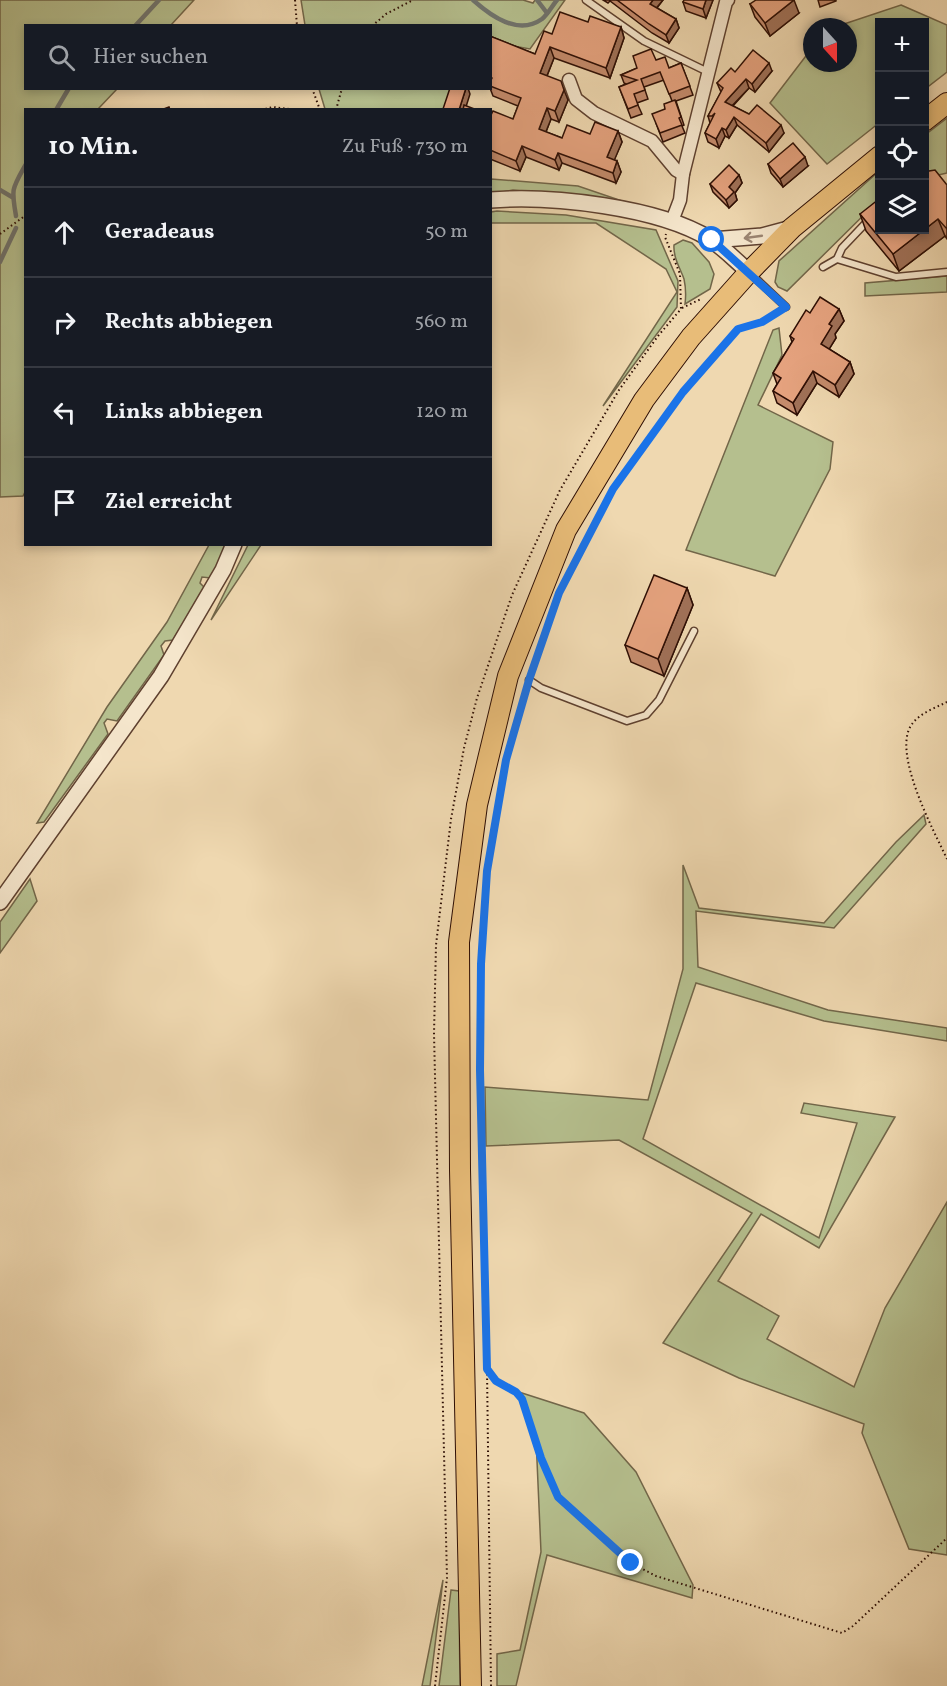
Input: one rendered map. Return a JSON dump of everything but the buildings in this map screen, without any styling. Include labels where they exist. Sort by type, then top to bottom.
[{"type":"main road","points":[[929,117],[947,103]]},
{"type":"main road","points":[[471,1686],[460,1170],[459,942],[477,806],[508,676],[566,530],[644,400],[692,336],[749,272],[792,228],[875,159]]},
{"type":"street","points":[[672,220],[680,200],[683,174],[726,1]]},
{"type":"street","points":[[569,80],[576,99],[594,113],[652,141],[676,170],[683,174]]},
{"type":"street","points":[[492,200],[556,200],[641,212],[672,220],[712,240],[749,272]]},
{"type":"street","points":[[712,240],[762,236],[792,228]]},
{"type":"street","points":[[0,902],[161,676],[223,570],[233,546]]},
{"type":"lane","points":[[586,0],[644,41],[708,72]]},
{"type":"lane","points":[[823,267],[837,259],[842,248],[875,212]]},
{"type":"lane","points":[[837,259],[896,277],[947,272]]},
{"type":"lane","points":[[749,272],[786,307]]},
{"type":"lane","points":[[529,680],[541,688],[627,721],[646,715],[659,700],[694,631]]},
{"type":"path","points":[[295,0],[297,24]]},
{"type":"path","points":[[374,24],[386,14],[413,0]]},
{"type":"path","points":[[313,90],[319,108]]},
{"type":"path","points":[[337,108],[341,90]]},
{"type":"path","points":[[0,234],[24,216]]},
{"type":"path","points":[[435,1686],[447,1578],[434,1045],[436,945],[451,819],[464,748],[477,698],[517,584],[560,490],[607,410],[658,336],[681,309],[680,274],[665,237],[672,220]]},
{"type":"path","points":[[564,583],[613,489],[683,392],[738,329],[762,322],[786,307]]},
{"type":"path","points":[[491,1686],[480,1070],[481,964],[487,871],[506,760],[551,615]]},
{"type":"path","points":[[947,702],[924,713],[911,724],[906,738],[906,754],[911,777],[947,859]]},
{"type":"path","points":[[487,1369],[496,1381],[516,1392],[522,1399],[541,1458],[558,1497],[631,1563],[656,1576],[842,1633],[853,1626],[947,1538]]},
{"type":"green space","points":[[0,0],[194,0],[172,24],[24,24],[24,90],[116,90],[99,108],[24,108],[24,494],[23,496],[0,497]]},
{"type":"green space","points":[[301,0],[523,0],[533,3],[535,0],[565,0],[530,49],[492,42],[492,24],[305,24]]},
{"type":"green space","points":[[901,5],[947,25],[947,72],[929,86],[929,18],[875,18],[875,126],[827,164],[770,103],[803,60],[803,72],[857,72],[857,20]]},
{"type":"green space","points":[[319,90],[454,90],[445,108],[325,108]]},
{"type":"green space","points":[[947,118],[947,173],[929,177],[929,132]]},
{"type":"green space","points":[[875,175],[875,204],[787,291],[778,287],[775,282],[779,261]]},
{"type":"green space","points":[[492,179],[578,186],[625,202],[513,190],[492,194]]},
{"type":"green space","points":[[492,212],[566,215],[656,230],[678,281],[677,307],[603,406],[677,292],[666,269],[596,223],[492,223]]},
{"type":"green space","points":[[683,240],[692,243],[709,262],[714,274],[710,289],[685,304],[684,279],[674,249],[674,245]]},
{"type":"green space","points":[[947,276],[947,292],[865,296],[865,283]]},
{"type":"green space","points":[[779,328],[782,355],[758,405],[833,442],[830,469],[775,576],[686,550],[773,330]]},
{"type":"green space","points":[[208,546],[227,546],[211,578],[202,577],[200,583],[205,588],[173,640],[165,641],[161,646],[164,655],[117,721],[107,719],[104,723],[108,734],[44,822],[37,823],[107,707],[167,622]]},
{"type":"green space","points":[[248,546],[260,546],[211,620]]},
{"type":"green space","points":[[924,815],[926,824],[834,928],[696,911],[698,967],[828,1010],[947,1028],[947,1041],[824,1021],[696,983],[643,1139],[819,1238],[857,1123],[801,1113],[804,1103],[895,1117],[819,1248],[761,1214],[718,1281],[779,1316],[767,1339],[854,1387],[885,1308],[947,1202],[947,1555],[909,1549],[862,1433],[864,1424],[739,1378],[663,1343],[752,1213],[619,1140],[486,1146],[485,1087],[648,1100],[683,969],[683,865],[699,908],[824,923],[896,842]]},
{"type":"green space","points":[[30,879],[37,901],[0,953],[0,922]]},
{"type":"green space","points":[[522,1393],[584,1413],[636,1472],[693,1585],[692,1598],[547,1555],[516,1686],[497,1686],[497,1654],[520,1650],[541,1552],[536,1438]]},
{"type":"green space","points":[[443,1580],[430,1686],[422,1686]]},
{"type":"green space","points":[[451,1590],[459,1591],[460,1686],[439,1686]]},
{"type":"waterway","points":[[137,24],[159,0]]},
{"type":"waterway","points":[[473,0],[496,18],[514,25],[533,24],[542,19],[557,0]]},
{"type":"waterway","points":[[537,0],[547,13]]},
{"type":"waterway","points":[[57,108],[68,90]]},
{"type":"waterway","points":[[16,216],[13,200],[14,189],[24,168]]},
{"type":"waterway","points":[[0,190],[12,197]]},
{"type":"waterway","points":[[0,262],[16,228]]},
{"type":"route","points":[[631,1563],[558,1497],[541,1458],[522,1399],[516,1392],[496,1381],[487,1369],[480,1070],[481,964],[487,871],[506,760],[529,680],[559,593],[613,489],[683,392],[738,329],[762,322],[786,307],[712,240]]}]
